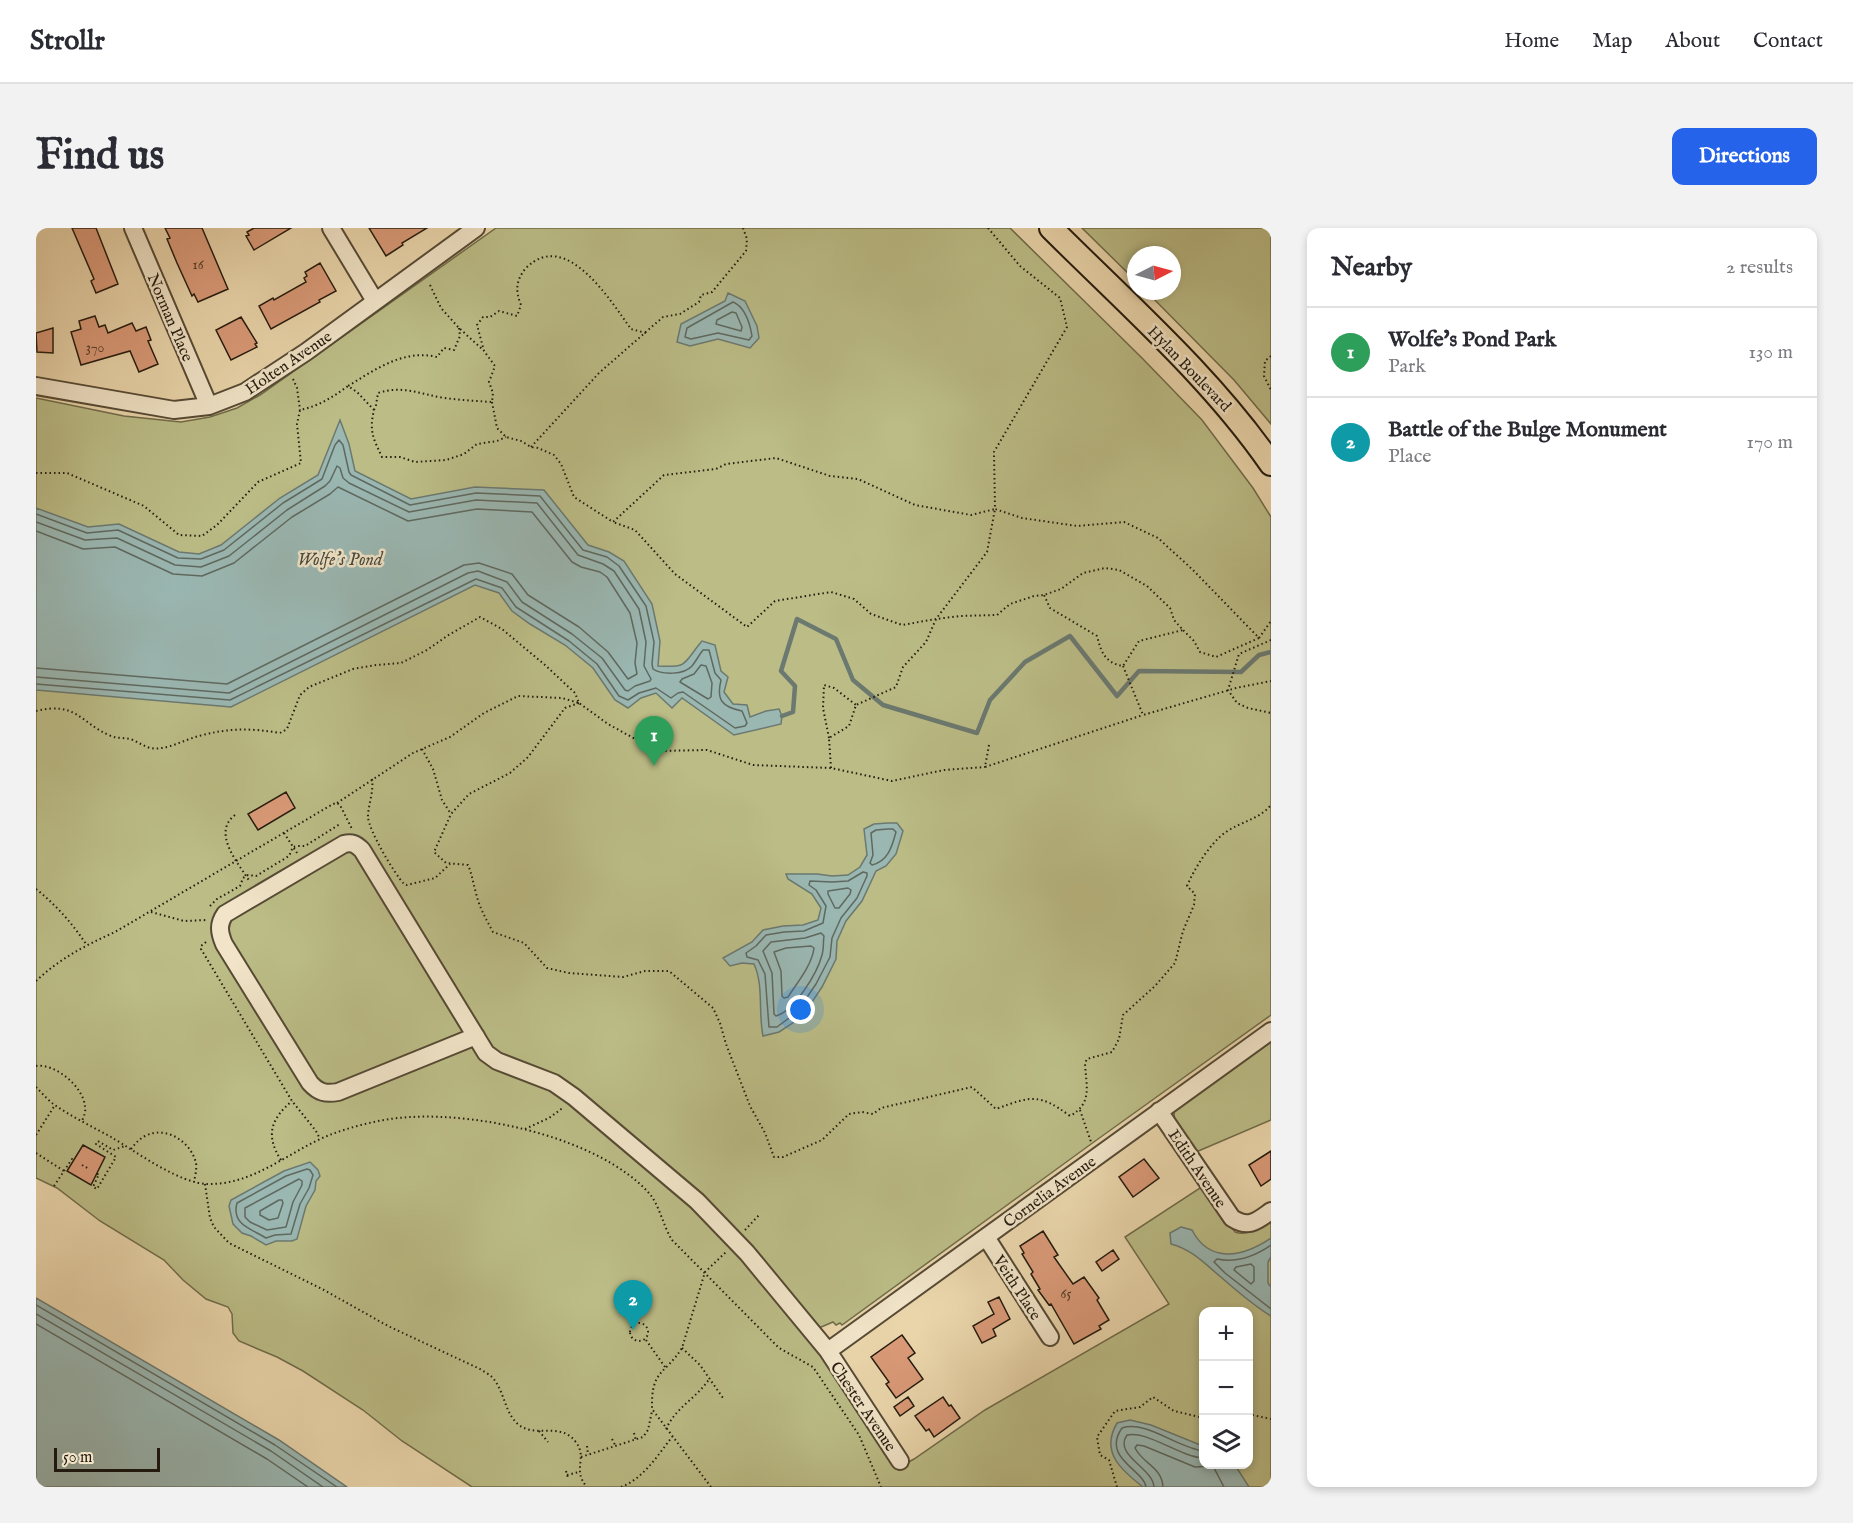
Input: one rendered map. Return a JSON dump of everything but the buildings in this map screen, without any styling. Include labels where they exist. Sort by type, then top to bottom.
[{"type":"main road","name":"Hylan Boulevard","points":[[1051,228],[1211,388],[1249,433],[1271,464]]},
{"type":"street","name":"Norman Place","points":[[133,228],[209,406]]},
{"type":"street","points":[[332,228],[375,301]]},
{"type":"street","name":"Holten Avenue","points":[[36,386],[174,410],[209,406],[246,392],[306,352],[476,228]]},
{"type":"street","points":[[357,845],[344,844],[225,914],[220,921],[224,944],[310,1083],[322,1092],[338,1092],[476,1036]]},
{"type":"street","name":"Chester Avenue","points":[[357,845],[486,1053],[497,1061],[554,1083],[574,1097],[690,1195],[747,1253],[828,1351],[900,1461]]},
{"type":"street","name":"Cornelia Avenue","points":[[828,1351],[1271,1031]]},
{"type":"street","name":"Edith Avenue","points":[[1159,1111],[1232,1218],[1247,1224],[1271,1211]]},
{"type":"street","name":"Veith Place","points":[[986,1237],[1050,1337]]},
{"type":"path","points":[[531,447],[599,373],[663,317],[680,314],[699,302],[701,296],[712,292],[746,250],[747,239],[743,228]]},
{"type":"path","points":[[829,738],[849,726],[856,705],[896,687],[903,667],[926,642],[936,619],[987,552],[996,498],[994,452],[1067,327],[1060,298],[1020,266],[988,228]]},
{"type":"path","points":[[484,351],[478,332],[478,321],[500,311],[517,316],[521,305],[516,294],[517,280],[527,266],[544,253]]},
{"type":"path","points":[[579,261],[603,287],[632,329],[646,333]]},
{"type":"path","points":[[430,285],[441,308],[484,351],[495,366],[489,382],[493,393],[492,402],[497,428],[506,437],[554,455],[561,464],[574,497],[613,522],[635,530],[675,574],[747,627],[775,601],[831,592],[854,599],[871,614],[902,625],[960,616],[997,615],[1010,604],[1061,589],[1083,573],[1105,568],[1119,570],[1147,586],[1170,608],[1174,620],[1194,640],[1200,652],[1215,657],[1259,638],[1271,621]]},
{"type":"path","points":[[300,410],[330,399],[384,364],[404,357],[426,354],[437,357],[444,348],[454,350],[460,336],[459,328]]},
{"type":"path","points":[[1271,356],[1265,361],[1264,376],[1271,390]]},
{"type":"path","points":[[36,473],[67,473],[144,506],[179,535],[202,536],[217,525],[258,483],[301,463],[297,424],[300,410],[293,379]]},
{"type":"path","points":[[348,386],[374,410]]},
{"type":"path","points":[[492,402],[444,398],[429,393],[391,389],[378,393],[370,425],[382,457],[400,457],[415,462],[446,460],[464,454],[477,444],[506,437]]},
{"type":"path","points":[[613,522],[664,475],[716,469],[726,464],[776,458],[830,476],[858,479],[915,505],[971,515],[994,509],[1022,518],[1077,526],[1124,522],[1158,538],[1259,638]]},
{"type":"path","points":[[1044,595],[1050,608],[1097,636],[1101,652],[1115,665],[1123,666]]},
{"type":"path","points":[[36,711],[49,708],[69,710],[110,736],[133,740],[150,748],[159,748],[226,730],[257,729],[280,733],[287,729],[300,695],[309,687],[353,669],[401,663],[427,650],[480,617],[502,629],[545,665],[574,693],[579,703]]},
{"type":"path","points":[[1123,666],[1139,642],[1183,630]]},
{"type":"path","points":[[1228,690],[1239,654],[1271,640]]},
{"type":"path","points":[[1123,666],[1143,715]]},
{"type":"path","points":[[36,981],[65,958],[115,933],[337,803],[413,753],[450,737],[484,713],[518,696],[562,698],[579,703],[608,724],[657,751],[707,750],[753,765],[831,768],[892,781],[944,770],[986,767],[1143,715],[1228,690],[1271,681]]},
{"type":"path","points":[[831,768],[829,738],[823,708],[824,685],[834,688],[856,705]]},
{"type":"path","points":[[1228,690],[1237,703],[1271,713]]},
{"type":"path","points":[[579,703],[565,708],[528,757],[510,773],[469,794],[451,814],[434,852],[446,863],[468,865],[482,911],[493,932],[524,943],[547,968],[569,973],[623,977],[645,971],[669,970],[713,1008],[750,1106],[765,1133],[774,1157],[783,1156],[822,1140],[849,1114],[862,1112],[873,1114],[881,1108],[972,1087],[996,1109],[1026,1098],[1040,1098],[1070,1116],[1080,1110],[1087,1095],[1085,1064],[1087,1059],[1112,1052],[1119,1039],[1123,1015],[1155,986],[1174,963],[1183,931],[1194,905],[1195,894],[1187,886],[1192,873],[1225,832],[1262,814],[1271,805]]},
{"type":"path","points":[[986,767],[989,745]]},
{"type":"path","points":[[422,749],[433,769],[441,800],[451,814]]},
{"type":"path","points":[[372,780],[368,817],[370,828],[404,884],[435,878],[450,864]]},
{"type":"path","points":[[337,803],[350,822],[357,845]]},
{"type":"path","points":[[235,815],[227,823],[225,833],[229,848],[250,882]]},
{"type":"path","points":[[293,847],[305,846],[340,824]]},
{"type":"path","points":[[284,832],[297,853]]},
{"type":"path","points":[[209,908],[217,899],[241,885],[242,879],[246,876],[256,876],[289,856],[293,847]]},
{"type":"path","points":[[36,889],[72,924],[87,945]]},
{"type":"path","points":[[150,912],[184,921],[209,920]]},
{"type":"path","points":[[204,926],[206,915]]},
{"type":"path","points":[[210,940],[201,946],[201,949],[292,1101],[320,1139]]},
{"type":"path","points":[[36,1066],[51,1067],[75,1086],[85,1103],[82,1121]]},
{"type":"path","points":[[36,1087],[55,1105],[125,1146],[162,1167],[194,1182],[206,1184],[237,1181],[255,1175],[320,1139],[348,1129],[383,1120],[412,1117],[493,1122],[525,1129],[603,1158],[649,1192],[664,1228],[672,1240],[779,1348],[813,1366],[860,1435],[879,1486]]},
{"type":"path","points":[[281,1160],[274,1144],[272,1130],[278,1114],[292,1101]]},
{"type":"path","points":[[36,1135],[55,1105]]},
{"type":"path","points":[[525,1129],[549,1118],[564,1106]]},
{"type":"path","points":[[1080,1110],[1092,1145]]},
{"type":"path","points":[[36,1124],[41,1127]]},
{"type":"path","points":[[131,1149],[142,1138],[152,1134],[169,1135],[182,1139],[196,1162],[194,1182]]},
{"type":"path","points":[[97,1174],[99,1174],[93,1187],[97,1189],[116,1157],[96,1144],[98,1141],[113,1150],[125,1146]]},
{"type":"path","points":[[36,1153],[64,1172]]},
{"type":"path","points":[[54,1186],[72,1159],[74,1160]]},
{"type":"path","points":[[82,1165],[89,1169]]},
{"type":"path","points":[[206,1184],[210,1218],[214,1227],[229,1243],[492,1377],[512,1417],[518,1424],[529,1430],[554,1430],[572,1437],[579,1447],[581,1457],[579,1472],[582,1482],[587,1487]]},
{"type":"path","points":[[742,1233],[760,1214]]},
{"type":"path","points":[[581,1457],[636,1441],[648,1430],[652,1409],[651,1397],[658,1374],[678,1355],[682,1348],[705,1272],[716,1262]]},
{"type":"path","points":[[640,1323],[647,1328],[646,1339],[634,1340],[630,1333],[633,1326],[640,1323]]},
{"type":"path","points":[[646,1339],[665,1367]]},
{"type":"path","points":[[682,1348],[700,1365],[723,1398]]},
{"type":"path","points":[[666,1429],[670,1419],[697,1395],[710,1378]]},
{"type":"path","points":[[1117,1487],[1109,1460],[1100,1455],[1097,1437],[1115,1411],[1140,1407],[1153,1397],[1174,1411],[1199,1417]]},
{"type":"path","points":[[652,1409],[711,1487]]},
{"type":"path","points":[[1253,1415],[1271,1419]]},
{"type":"path","points":[[539,1431],[548,1442]]},
{"type":"path","points":[[634,1433],[636,1441]]},
{"type":"path","points":[[621,1487],[646,1469],[672,1437]]},
{"type":"path","points":[[614,1439],[616,1447]]},
{"type":"path","points":[[587,1446],[588,1455]]},
{"type":"path","points":[[566,1471],[567,1477],[579,1472]]},
{"type":"green space","points":[[496,228],[1010,228],[1202,420],[1253,488],[1271,517],[1271,1015],[842,1325],[840,1323],[836,1325],[833,1322],[807,1333],[828,1358],[852,1403],[896,1469],[985,1410],[1169,1304],[1125,1237],[1203,1186],[1235,1232],[1249,1232],[1271,1219],[1271,1487],[472,1487],[402,1441],[363,1410],[303,1371],[239,1341],[233,1333],[232,1314],[228,1307],[206,1299],[164,1260],[100,1221],[57,1188],[36,1178],[36,398],[124,416],[181,422],[210,417],[237,408],[260,395]]},
{"type":"green space","points":[[1082,228],[1271,228],[1271,424],[1234,380],[1155,300],[1181,300],[1181,246],[1127,246],[1127,272]]},
{"type":"green space","points":[[1271,1041],[1271,1120],[1196,1152],[1177,1126],[1175,1109]]},
{"type":"water","points":[[728,293],[745,301],[757,326],[759,338],[750,348],[718,339],[690,346],[677,342],[681,324],[725,301]]},
{"type":"water","name":"Wolfe's Pond","points":[[340,420],[349,444],[355,471],[411,499],[475,487],[544,490],[588,545],[609,552],[624,561],[652,604],[660,641],[658,666],[681,665],[702,641],[715,645],[721,671],[728,677],[724,692],[733,704],[747,705],[750,717],[779,709],[782,716],[781,724],[734,735],[682,698],[672,708],[656,693],[641,698],[628,708],[615,700],[593,668],[565,645],[512,611],[499,593],[475,585],[231,707],[36,690],[36,508],[88,527],[119,524],[179,552],[199,554],[221,545],[280,498],[318,475]]},
{"type":"water","points":[[897,823],[903,831],[896,854],[886,866],[876,871],[862,901],[846,921],[837,941],[836,959],[822,987],[802,1017],[779,1032],[763,1036],[759,981],[754,964],[742,963],[730,966],[723,958],[752,942],[763,930],[803,925],[818,920],[821,908],[812,894],[788,879],[786,874],[848,875],[860,867],[867,855],[864,829],[874,824]]},
{"type":"water","points":[[310,1162],[318,1170],[320,1176],[306,1206],[297,1239],[276,1241],[266,1245],[242,1233],[233,1224],[229,1206],[231,1200],[284,1171]]},
{"type":"water","points":[[1181,1227],[1192,1230],[1208,1249],[1218,1253],[1239,1253],[1271,1238],[1268,1283],[1271,1287],[1271,1316],[1258,1308],[1198,1258],[1171,1244],[1170,1233]]},
{"type":"water","points":[[36,1298],[279,1440],[347,1487],[36,1487]]},
{"type":"water","points":[[1130,1420],[1151,1425],[1199,1444],[1199,1469],[1238,1469],[1249,1487],[1143,1487],[1115,1460],[1111,1443],[1112,1433],[1117,1423]]},
{"type":"waterway","points":[[782,716],[793,712],[795,686],[781,671],[797,619],[836,639],[853,680],[883,705],[977,733],[990,700],[1025,662],[1070,636],[1117,696],[1139,671],[1241,672],[1259,655],[1271,652]]},
{"type":"place","name":"Wolfe's Pond Park","points":[[654,766]]},
{"type":"place","name":"Battle of the Bulge Monument","points":[[633,1330]]}]
